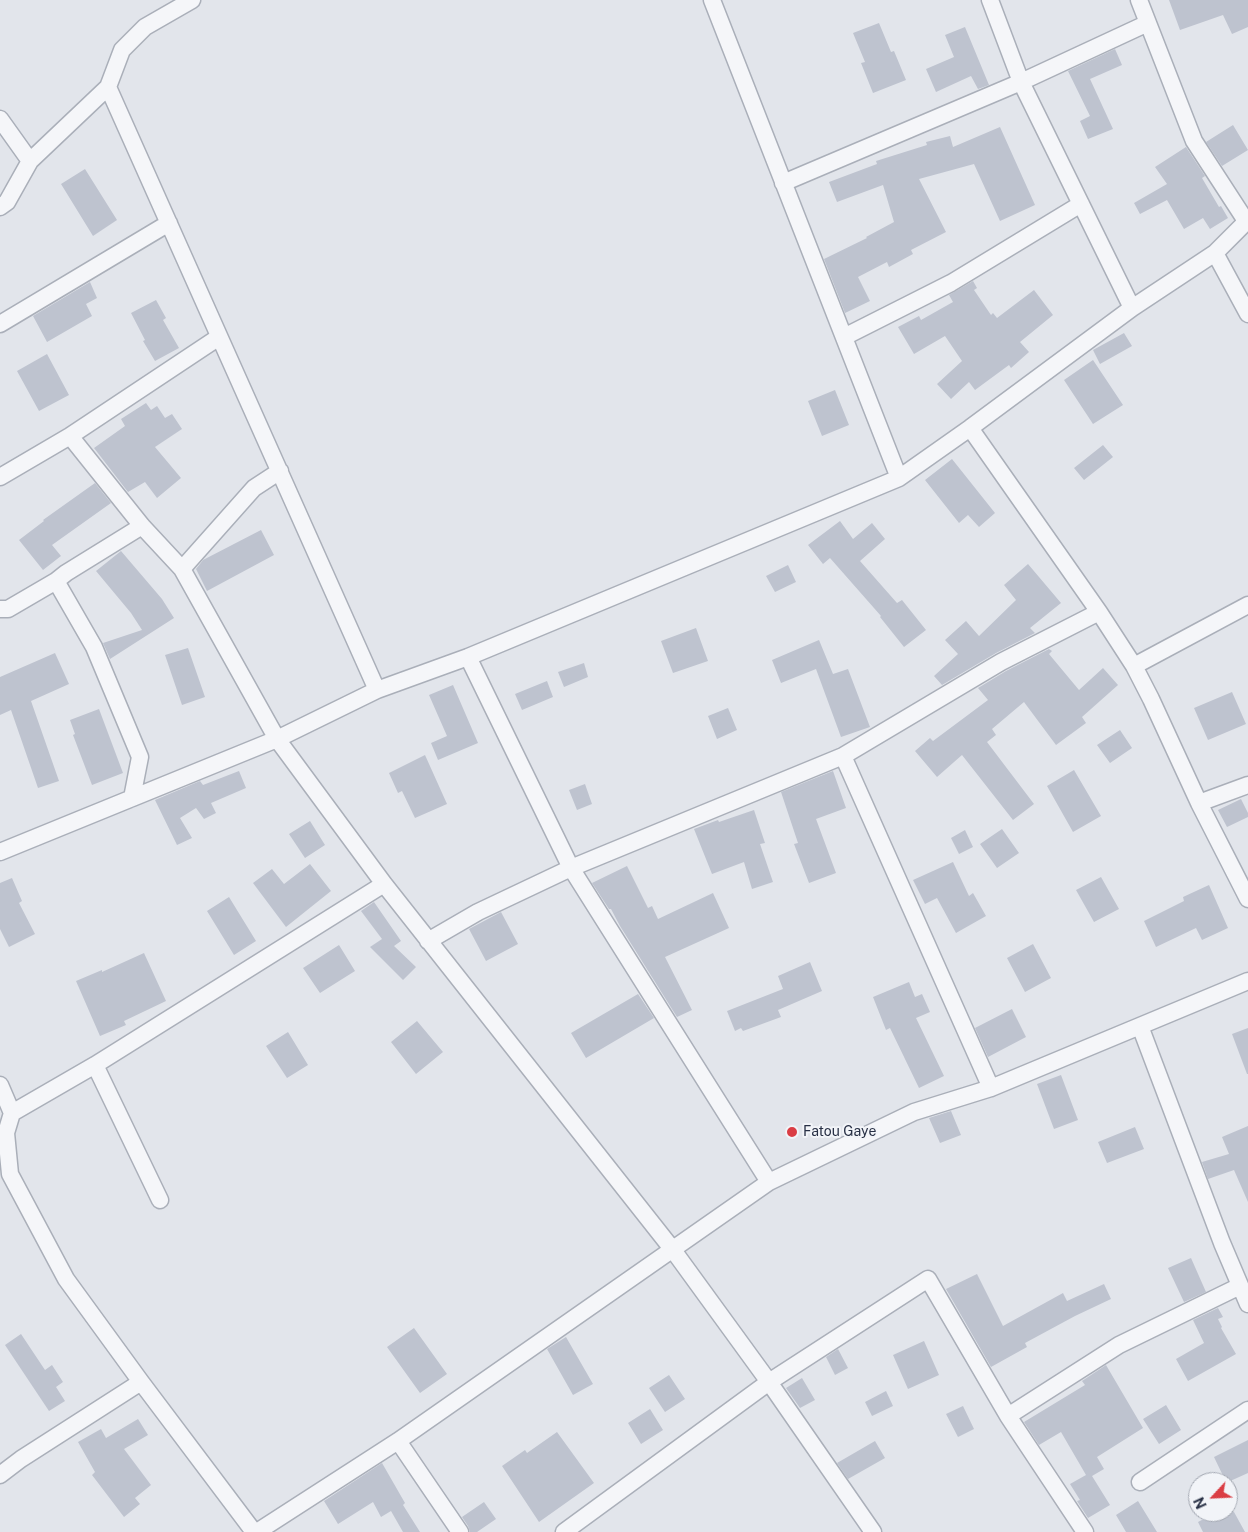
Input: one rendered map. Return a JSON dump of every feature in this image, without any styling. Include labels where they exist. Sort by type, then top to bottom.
[{"type":"street","points":[[0,207],[7,202],[30,161],[108,87],[122,50],[145,27],[192,0]]},
{"type":"street","points":[[712,0],[898,478]]},
{"type":"street","points":[[990,0],[1021,82],[1132,308]]},
{"type":"street","points":[[0,852],[277,739],[377,690],[468,657],[898,478],[970,428],[1132,308],[1214,253],[1247,220],[1194,141],[1140,0]]},
{"type":"street","points":[[783,183],[1021,82],[1148,23]]},
{"type":"street","points":[[108,87],[377,690]]},
{"type":"street","points":[[0,119],[30,161]]},
{"type":"street","points":[[844,337],[951,283],[1080,204]]},
{"type":"street","points":[[0,324],[169,223]]},
{"type":"street","points":[[1214,253],[1248,314]]},
{"type":"street","points":[[0,477],[70,436],[220,337]]},
{"type":"street","points":[[970,428],[1099,612],[1134,666],[1199,803],[1248,899]]},
{"type":"street","points":[[70,436],[142,526],[182,569],[277,739],[428,941],[673,1250],[769,1382],[873,1532]]},
{"type":"street","points":[[182,569],[254,488],[280,472]]},
{"type":"street","points":[[0,609],[8,609],[56,581],[142,526]]},
{"type":"street","points":[[56,581],[94,647],[140,757],[132,798]]},
{"type":"street","points":[[1134,666],[1248,606]]},
{"type":"street","points":[[428,941],[478,912],[571,868],[843,756],[1001,662],[1099,612]]},
{"type":"street","points":[[468,657],[571,868],[769,1182]]},
{"type":"street","points":[[843,756],[992,1088]]},
{"type":"street","points":[[1199,803],[1248,785]]},
{"type":"street","points":[[12,1113],[95,1065],[384,884]]},
{"type":"street","points":[[0,1085],[12,1113],[6,1133],[10,1174],[66,1279],[141,1382],[256,1532],[398,1441],[769,1182],[914,1112],[992,1088],[1248,981]]},
{"type":"street","points":[[1008,1416],[1119,1345],[1245,1293],[1222,1244],[1140,1026]]},
{"type":"street","points":[[95,1065],[160,1200]]},
{"type":"street","points":[[564,1532],[769,1382],[928,1279],[1008,1416],[1086,1532]]},
{"type":"street","points":[[0,1475],[21,1459],[141,1382]]},
{"type":"street","points":[[1140,1482],[1248,1410]]},
{"type":"street","points":[[398,1441],[460,1532]]},
{"type":"building","points":[[1169,0],[1248,0],[1248,27],[1232,34],[1223,15],[1180,30]]},
{"type":"building","points":[[879,23],[891,52],[894,51],[906,80],[873,93],[861,63],[865,62],[853,33]]},
{"type":"building","points":[[965,27],[989,85],[978,89],[971,76],[936,92],[926,69],[954,57],[945,35]]},
{"type":"building","points":[[1115,49],[1122,65],[1090,79],[1113,129],[1088,139],[1080,121],[1090,116],[1068,71]]},
{"type":"building","points":[[1233,125],[1248,150],[1222,166],[1206,142]]},
{"type":"building","points":[[1000,127],[1035,205],[1000,221],[974,164],[919,179],[946,232],[911,250],[913,254],[889,267],[887,262],[858,277],[870,301],[845,313],[824,259],[867,238],[894,222],[883,185],[837,202],[829,182],[877,164],[876,161],[927,145],[926,142],[950,136],[953,147]]},
{"type":"building","points":[[1186,147],[1205,176],[1202,178],[1219,207],[1221,206],[1228,218],[1210,229],[1203,218],[1184,229],[1167,200],[1140,214],[1134,203],[1167,184],[1155,167]]},
{"type":"building","points":[[85,169],[117,220],[93,236],[61,184]]},
{"type":"building","points":[[973,281],[977,288],[974,290],[991,315],[993,313],[997,318],[1034,290],[1053,315],[1020,342],[1029,352],[1011,368],[1009,365],[975,390],[969,382],[951,399],[937,384],[962,361],[945,336],[914,354],[898,327],[919,316],[921,320],[953,302],[949,295]]},
{"type":"building","points":[[90,282],[97,298],[86,304],[92,316],[47,342],[33,316]]},
{"type":"building","points":[[156,300],[166,318],[163,320],[179,348],[155,361],[143,341],[145,340],[131,313]]},
{"type":"building","points":[[1124,333],[1132,346],[1100,364],[1093,350]]},
{"type":"building","points":[[47,354],[69,395],[39,411],[17,371]]},
{"type":"building","points":[[1093,360],[1123,405],[1093,424],[1064,380]]},
{"type":"building","points":[[835,390],[849,425],[822,436],[808,401]]},
{"type":"building","points":[[146,403],[151,410],[157,406],[165,418],[172,414],[182,429],[155,447],[181,478],[157,498],[145,482],[128,492],[94,448],[125,426],[121,419]]},
{"type":"building","points":[[1103,445],[1113,457],[1084,480],[1074,468]]},
{"type":"building","points":[[952,459],[995,513],[979,527],[968,515],[959,523],[925,480]]},
{"type":"building","points":[[95,483],[111,503],[52,545],[61,556],[43,570],[19,540],[43,520]]},
{"type":"building","points":[[840,521],[853,539],[872,523],[885,539],[860,561],[897,603],[902,600],[926,630],[904,647],[881,616],[830,558],[823,564],[808,545]]},
{"type":"building","points":[[261,530],[274,555],[207,591],[196,569],[203,560]]},
{"type":"building","points":[[121,551],[162,599],[174,618],[110,659],[103,643],[142,630],[131,613],[96,571]]},
{"type":"building","points":[[1028,564],[1061,603],[1030,628],[1035,633],[996,653],[942,685],[934,676],[958,654],[945,640],[966,621],[979,636],[1016,600],[1004,585]]},
{"type":"building","points":[[788,565],[796,582],[775,592],[766,576]]},
{"type":"building","points":[[696,628],[708,661],[673,673],[661,641]]},
{"type":"building","points":[[819,640],[833,674],[848,669],[870,727],[841,737],[816,669],[781,683],[772,660]]},
{"type":"building","points":[[188,648],[205,697],[182,705],[165,655]]},
{"type":"building","points":[[1049,649],[1052,651],[1049,654],[1079,690],[1103,668],[1118,685],[1082,717],[1086,723],[1056,745],[1024,702],[992,729],[996,735],[987,742],[1034,804],[1013,820],[962,755],[937,777],[915,751],[930,738],[933,741],[988,700],[978,688]]},
{"type":"building","points":[[55,653],[69,684],[31,701],[59,781],[38,788],[11,710],[0,715],[0,677]]},
{"type":"building","points":[[584,663],[588,677],[564,687],[558,672]]},
{"type":"building","points":[[547,681],[553,697],[522,710],[515,694]]},
{"type":"building","points":[[453,685],[478,743],[438,760],[431,743],[447,736],[429,695]]},
{"type":"building","points":[[1232,692],[1246,724],[1208,740],[1194,708]]},
{"type":"building","points":[[728,708],[737,730],[717,739],[708,716]]},
{"type":"building","points":[[99,709],[123,773],[92,785],[73,735],[75,734],[70,720]]},
{"type":"building","points":[[1120,730],[1132,748],[1110,763],[1097,745]]},
{"type":"building","points":[[425,755],[447,804],[415,818],[402,791],[398,793],[389,773]]},
{"type":"building","points":[[1074,770],[1101,816],[1073,832],[1047,786]]},
{"type":"building","points":[[239,771],[246,788],[211,803],[216,813],[204,819],[196,808],[180,818],[192,838],[177,845],[155,800],[200,781],[203,785]]},
{"type":"building","points":[[833,771],[846,808],[816,819],[836,873],[809,883],[794,844],[798,843],[781,792]]},
{"type":"building","points":[[585,784],[592,804],[577,810],[569,790]]},
{"type":"building","points":[[1241,799],[1248,817],[1227,827],[1218,810]]},
{"type":"building","points":[[754,810],[765,843],[760,844],[773,882],[752,889],[744,862],[712,874],[694,829]]},
{"type":"building","points":[[310,821],[325,845],[305,858],[289,834]]},
{"type":"building","points":[[1002,829],[1019,853],[997,868],[980,844]]},
{"type":"building","points":[[965,830],[973,847],[959,854],[951,838]]},
{"type":"building","points":[[953,862],[969,896],[973,893],[986,916],[956,933],[937,898],[925,904],[913,880]]},
{"type":"building","points":[[310,864],[331,891],[286,927],[253,883],[272,869],[284,884]]},
{"type":"building","points":[[627,866],[648,908],[652,906],[658,919],[713,893],[729,928],[665,957],[692,1010],[677,1017],[611,909],[609,909],[592,883]]},
{"type":"building","points":[[1101,877],[1119,909],[1094,922],[1076,890]]},
{"type":"building","points":[[12,878],[22,901],[19,903],[35,934],[9,947],[0,929],[0,883]]},
{"type":"building","points":[[1209,885],[1228,928],[1202,940],[1196,928],[1156,947],[1144,921],[1184,901],[1183,897]]},
{"type":"building","points":[[229,897],[256,941],[234,955],[207,911]]},
{"type":"building","points":[[374,902],[401,941],[394,946],[416,967],[403,980],[370,947],[382,939],[361,911]]},
{"type":"building","points":[[501,912],[518,944],[486,961],[469,929]]},
{"type":"building","points":[[1033,944],[1051,978],[1025,992],[1007,958]]},
{"type":"building","points":[[339,945],[355,971],[320,993],[303,968]]},
{"type":"building","points":[[144,953],[166,1001],[124,1021],[126,1025],[100,1036],[76,981],[102,970],[102,972]]},
{"type":"building","points":[[810,962],[822,991],[778,1010],[781,1017],[743,1031],[741,1028],[735,1031],[727,1011],[783,989],[778,976]]},
{"type":"building","points":[[909,982],[915,997],[922,994],[930,1012],[916,1018],[944,1076],[919,1088],[890,1028],[886,1030],[873,997]]},
{"type":"building","points":[[638,994],[654,1018],[586,1058],[571,1033]]},
{"type":"building","points":[[1012,1009],[1026,1037],[988,1057],[975,1028]]},
{"type":"building","points":[[417,1021],[443,1052],[416,1074],[391,1042]]},
{"type":"building","points":[[1248,1028],[1248,1074],[1247,1074],[1232,1034]]},
{"type":"building","points":[[288,1032],[308,1065],[287,1078],[266,1046]]},
{"type":"building","points":[[1061,1075],[1078,1120],[1054,1129],[1037,1084]]},
{"type":"building","points":[[951,1111],[961,1135],[940,1143],[929,1118]]},
{"type":"building","points":[[1248,1126],[1248,1202],[1234,1170],[1208,1179],[1202,1162],[1229,1154],[1222,1137]]},
{"type":"building","points":[[1135,1127],[1144,1149],[1107,1163],[1098,1142]]},
{"type":"building","points":[[1191,1258],[1206,1292],[1184,1302],[1168,1268]]},
{"type":"building","points":[[977,1274],[1003,1326],[1063,1293],[1067,1301],[1104,1284],[1111,1299],[1025,1343],[1027,1347],[991,1367],[946,1289]]},
{"type":"building","points":[[1218,1308],[1223,1317],[1218,1319],[1221,1328],[1236,1354],[1188,1381],[1176,1359],[1204,1343],[1193,1320]]},
{"type":"building","points":[[414,1328],[447,1374],[420,1393],[387,1347]]},
{"type":"building","points":[[21,1334],[45,1370],[52,1365],[63,1382],[56,1387],[65,1401],[49,1411],[5,1345]]},
{"type":"building","points":[[566,1337],[593,1384],[573,1395],[547,1349]]},
{"type":"building","points":[[924,1341],[939,1375],[908,1389],[893,1355]]},
{"type":"building","points":[[838,1349],[848,1368],[835,1375],[826,1357]]},
{"type":"building","points":[[1106,1365],[1143,1428],[1097,1457],[1104,1469],[1092,1476],[1110,1505],[1088,1518],[1077,1501],[1080,1500],[1070,1484],[1086,1475],[1061,1432],[1039,1445],[1024,1422],[1085,1385],[1082,1381]]},
{"type":"building","points":[[669,1375],[685,1399],[665,1412],[649,1388]]},
{"type":"building","points":[[802,1378],[815,1400],[800,1408],[786,1388]]},
{"type":"building","points":[[886,1391],[893,1406],[872,1416],[865,1402]]},
{"type":"building","points":[[1166,1405],[1181,1430],[1159,1444],[1143,1419]]},
{"type":"building","points":[[963,1406],[974,1429],[958,1437],[946,1414]]},
{"type":"building","points":[[650,1409],[663,1430],[641,1444],[628,1423]]},
{"type":"building","points":[[138,1419],[148,1435],[124,1449],[151,1485],[135,1498],[140,1504],[124,1517],[92,1475],[95,1472],[78,1442],[101,1429],[106,1438]]},
{"type":"building","points":[[557,1432],[594,1483],[539,1522],[502,1466],[525,1450],[527,1453]]},
{"type":"building","points":[[1248,1440],[1248,1473],[1238,1478],[1238,1472],[1221,1472],[1214,1457]]},
{"type":"building","points":[[875,1441],[885,1458],[848,1479],[837,1463]]},
{"type":"building","points":[[382,1463],[405,1503],[403,1505],[420,1532],[403,1532],[391,1511],[381,1517],[373,1502],[338,1524],[324,1501]]},
{"type":"building","points":[[1138,1501],[1157,1532],[1126,1532],[1116,1515]]},
{"type":"building","points":[[484,1502],[496,1519],[477,1532],[470,1532],[462,1517]]},
{"type":"building","points":[[1238,1519],[1245,1532],[1203,1532],[1198,1522],[1238,1522]]},
{"type":"place","name":"Fatou Gaye","points":[[792,1132]]}]
